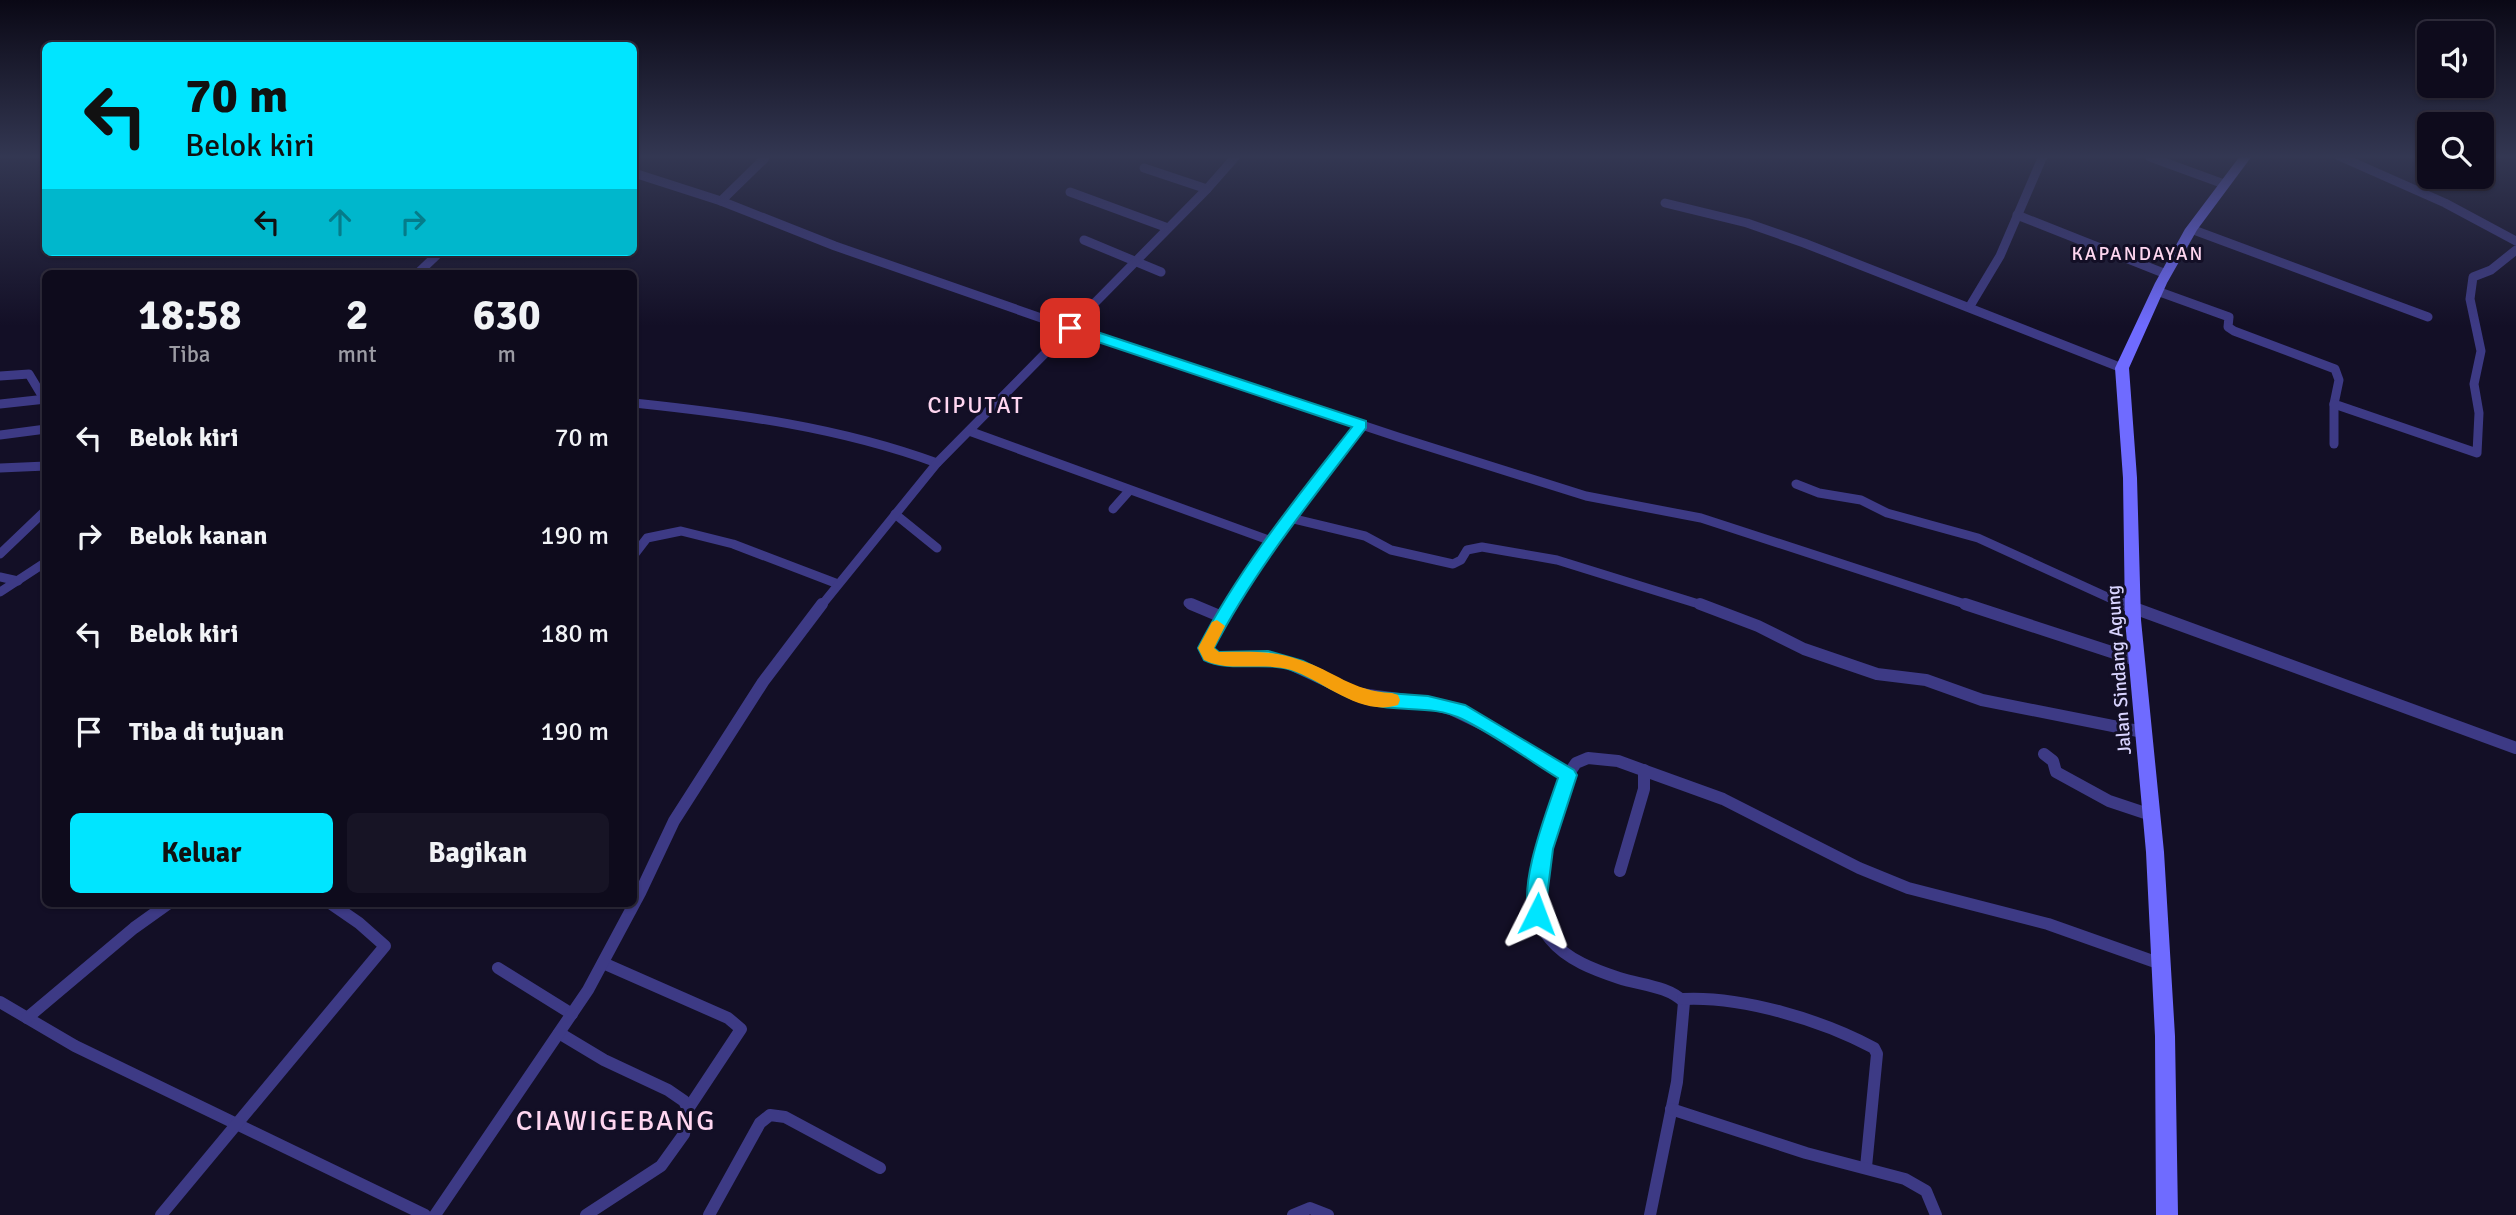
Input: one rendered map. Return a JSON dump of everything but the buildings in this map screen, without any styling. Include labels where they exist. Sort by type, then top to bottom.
[{"type":"main road","name":"Jalan Sindang Agung","points":[[2167,1215],[2165,1036],[2151,815],[2136,660],[2130,478],[2122,368],[2157,291],[2203,213]]},
{"type":"street","points":[[751,213],[835,246],[1070,328],[1361,425],[1586,496],[1701,518],[2136,660]]},
{"type":"street","points":[[1126,213],[1168,228]]},
{"type":"street","points":[[637,895],[674,821],[763,682],[829,595],[937,463],[1183,213]]},
{"type":"street","points":[[1701,213],[1755,226],[1969,306],[2122,368]]},
{"type":"street","points":[[2461,213],[2516,242]]},
{"type":"street","points":[[1969,306],[2000,256],[2017,215],[2166,274]]},
{"type":"street","points":[[2191,229],[2428,317]]},
{"type":"street","points":[[1084,240],[1161,272]]},
{"type":"street","points":[[2334,404],[2477,453],[2479,413],[2474,384],[2481,351],[2470,299],[2473,278],[2491,270],[2516,250]]},
{"type":"street","points":[[421,270],[436,256]]},
{"type":"street","points":[[2157,291],[2229,317],[2228,327],[2234,331],[2335,369],[2339,380],[2334,404],[2334,444]]},
{"type":"street","points":[[0,376],[29,374],[42,394]]},
{"type":"street","points":[[0,404],[42,399]]},
{"type":"street","points":[[637,403],[780,422],[877,440],[937,463]]},
{"type":"street","points":[[1361,425],[1290,518],[1222,617],[1206,648],[1210,655],[1217,659],[1268,658],[1298,665],[1350,692],[1374,699],[1428,703],[1465,712],[1568,775]]},
{"type":"street","points":[[0,435],[42,430]]},
{"type":"street","points":[[969,431],[1273,542]]},
{"type":"street","points":[[0,468],[42,466]]},
{"type":"street","points":[[1796,484],[1819,493],[1861,500],[1887,513],[1992,544],[2133,609],[2516,748]]},
{"type":"street","points":[[1113,509],[1129,491]]},
{"type":"street","points":[[0,554],[42,514]]},
{"type":"street","points":[[895,514],[937,548]]},
{"type":"street","points":[[1290,518],[1365,536],[1391,550],[1453,564],[1461,560],[1467,550],[1482,547],[1583,566],[1698,603],[1758,626],[1804,649],[1877,674],[1926,680],[1982,701],[2143,732]]},
{"type":"street","points":[[637,547],[648,538],[681,531],[733,544],[838,584]]},
{"type":"street","points":[[0,592],[42,565]]},
{"type":"street","points":[[0,577],[18,581]]},
{"type":"street","points":[[1188,603],[1222,617]]},
{"type":"street","points":[[2044,754],[2053,761],[2056,772],[2070,782],[2089,788],[2109,801],[2151,815]]},
{"type":"street","points":[[1866,1167],[1877,1054],[1874,1048],[1821,1027],[1745,1004],[1701,997],[1683,999],[1588,966],[1552,942],[1543,931],[1537,914],[1537,893],[1544,849],[1575,761],[1598,756],[1644,770],[1723,799],[1859,868],[1908,888],[2048,924],[2161,964]]},
{"type":"street","points":[[1620,871],[1644,789],[1644,770]]},
{"type":"street","points":[[27,1018],[134,928],[163,907]]},
{"type":"street","points":[[162,1215],[385,946],[359,922],[336,907]]},
{"type":"street","points":[[435,1215],[572,1014],[603,963],[631,907]]},
{"type":"street","points":[[586,1215],[661,1166],[684,1134],[688,1109],[741,1029],[728,1018],[603,963]]},
{"type":"street","points":[[498,968],[572,1014]]},
{"type":"street","points":[[1650,1215],[1684,1025],[1683,999]]},
{"type":"street","points":[[0,1002],[75,1046],[425,1215]]},
{"type":"street","points":[[559,1033],[604,1060],[668,1090],[684,1101],[688,1109]]},
{"type":"street","points":[[1671,1109],[1775,1145],[1835,1162],[1866,1167],[1924,1189],[1931,1198],[1936,1215]]},
{"type":"street","points":[[709,1215],[761,1123],[771,1115],[785,1117],[880,1168]]},
{"type":"street","points":[[1293,1215],[1310,1208],[1328,1215]]},
{"type":"slow traffic","points":[[1217,626],[1206,648],[1210,655],[1217,659],[1268,658],[1298,665],[1350,692],[1374,699],[1392,700]]},
{"type":"district","name":"KAPANDAYAN","points":[[2138,253]]},
{"type":"district","name":"CIPUTAT","points":[[976,405]]},
{"type":"district","name":"CIAWIGEBANG","points":[[616,1120]]},
{"type":"route","points":[[1070,328],[1361,425],[1290,518],[1222,617],[1206,648],[1210,655],[1217,659],[1268,658],[1298,665],[1350,692],[1374,699],[1428,703],[1465,712],[1568,775],[1544,849],[1537,893],[1537,914]]}]
